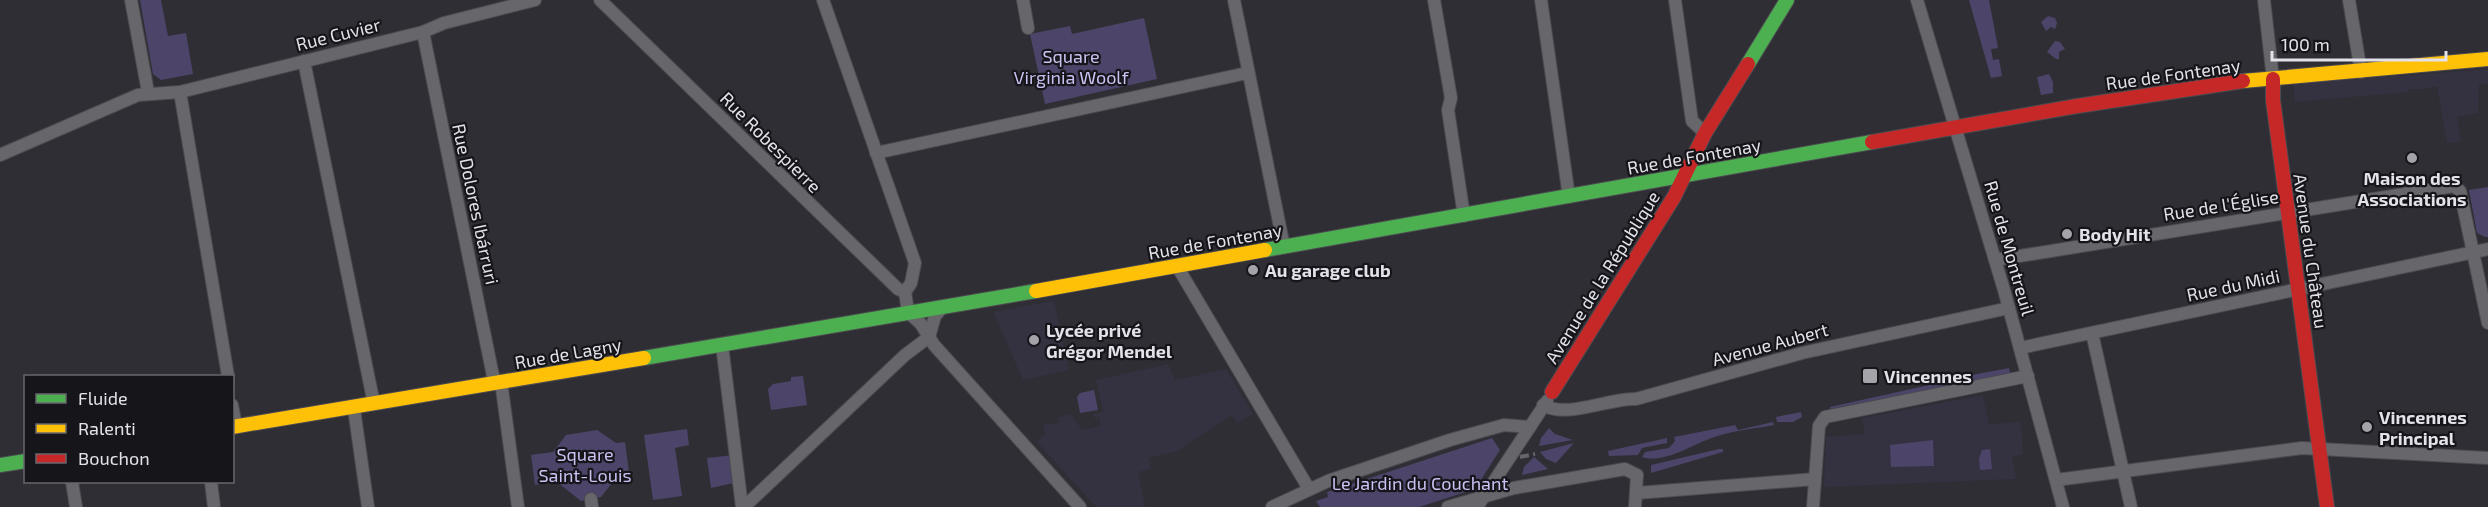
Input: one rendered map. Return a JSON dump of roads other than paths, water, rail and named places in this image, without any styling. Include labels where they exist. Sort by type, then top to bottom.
[{"type":"main road","name":"Avenue de la République","points":[[1552,392],[1684,176],[1705,133],[1787,0]]},
{"type":"main road","name":"Rue de Fontenay","points":[[908,312],[942,308],[2217,83],[2488,59]]},
{"type":"main road","name":"Avenue du Château","points":[[2273,79],[2327,507]]},
{"type":"main road","name":"Rue de Lagny","points":[[234,427],[354,409],[497,382],[908,312]]},
{"type":"main road","points":[[0,465],[24,461]]},
{"type":"street","points":[[0,156],[148,92],[131,0]]},
{"type":"street","name":"Rue Cuvier","points":[[148,92],[164,94],[180,92],[423,32],[444,23],[535,0]]},
{"type":"street","name":"Rue Robespierre","points":[[600,0],[822,218],[898,289],[905,292]]},
{"type":"street","points":[[823,0],[915,263],[913,277],[905,292],[908,312],[1080,507]]},
{"type":"street","points":[[1023,0],[1028,28]]},
{"type":"street","points":[[1233,0],[1284,247]]},
{"type":"street","points":[[1434,0],[1451,98],[1448,110],[1464,216]]},
{"type":"street","points":[[1541,0],[1569,197]]},
{"type":"street","points":[[1675,0],[1692,121],[1705,133]]},
{"type":"street","name":"Rue de Montreuil","points":[[1917,0],[2009,308],[2063,507]]},
{"type":"street","name":"Avenue du Château","points":[[2264,0],[2273,79]]},
{"type":"street","points":[[2349,0],[2361,72]]},
{"type":"street","name":"Rue Dolores Ibárruri","points":[[423,32],[493,376],[502,389],[518,507]]},
{"type":"street","points":[[304,61],[374,404]]},
{"type":"street","points":[[876,153],[1247,73]]},
{"type":"street","points":[[180,92],[228,375]]},
{"type":"street","name":"Rue de l'Église","points":[[1995,260],[2454,186],[2460,191],[2472,253]]},
{"type":"street","name":"Rue du Midi","points":[[2020,348],[2488,249]]},
{"type":"street","points":[[2472,253],[2488,322]]},
{"type":"street","points":[[1177,266],[1310,489]]},
{"type":"street","points":[[743,507],[905,355],[928,337],[935,316],[942,308]]},
{"type":"street","name":"Avenue Aubert","points":[[1543,405],[1553,411],[1563,411],[1615,400],[1636,399],[1802,353],[2009,308]]},
{"type":"street","points":[[2092,333],[2131,507]]},
{"type":"street","points":[[722,345],[743,507]]},
{"type":"street","points":[[1813,507],[1819,426],[1825,417],[2028,376]]},
{"type":"street","name":"Avenue de la République","points":[[1480,501],[1552,392]]},
{"type":"street","points":[[354,409],[368,507]]},
{"type":"street","points":[[1272,507],[1310,489],[1374,464],[1504,425],[1530,427]]},
{"type":"street","points":[[2056,480],[2319,448],[2488,458]]},
{"type":"street","points":[[1449,507],[1579,476],[1631,470],[1637,476],[1635,507]]},
{"type":"street","points":[[1637,493],[1815,479]]},
{"type":"street","points":[[72,483],[76,507]]},
{"type":"street","points":[[211,483],[214,507]]},
{"type":"railway","points":[[1520,457],[1535,454]]},
{"type":"place","name":"Maison des Associations","points":[[2412,158]]},
{"type":"place","name":"Body Hit","points":[[2067,234]]},
{"type":"place","name":"Au garage club","points":[[1253,270]]},
{"type":"place","name":"Lycée privé Grégor Mendel","points":[[1034,340]]},
{"type":"place","name":"Vincennes","points":[[1870,376]]},
{"type":"place","name":"Vincennes Principal","points":[[2367,427]]},
{"type":"park label","name":"Square Virginia Woolf","points":[[1071,66]]},
{"type":"park label","name":"Square Saint-Louis","points":[[585,464]]},
{"type":"park label","name":"Le Jardin du Couchant","points":[[1420,483]]}]
